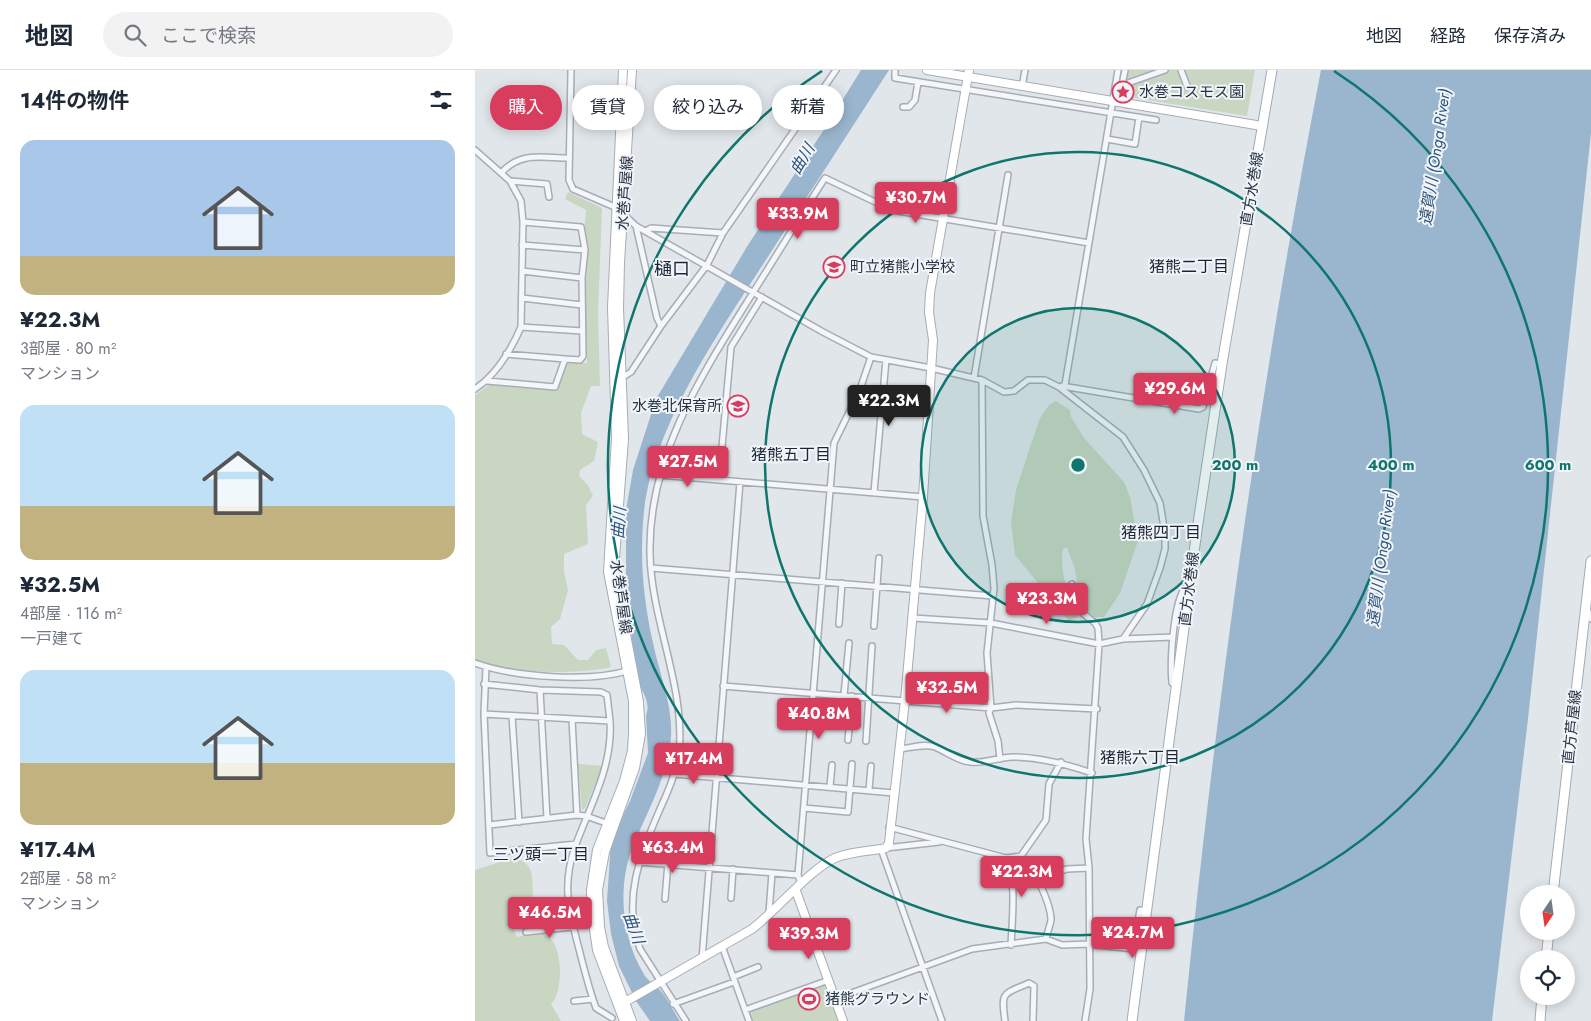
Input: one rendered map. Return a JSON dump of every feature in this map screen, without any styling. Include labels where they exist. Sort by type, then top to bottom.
[{"type":"main road","name":"直方水巻線","points":[[1132,1021],[1189,588],[1222,364],[1272,70]]},
{"type":"main road","name":"直方芦屋線","points":[[1554,885],[1591,561]]},
{"type":"main road","points":[[1540,1021],[1541,1005]]},
{"type":"street","points":[[571,70],[569,180],[573,189],[620,210],[637,226],[871,357],[982,380],[1004,392],[1014,391],[1028,380],[1034,378],[1062,386],[1199,409],[1203,407],[1215,363],[1222,364]]},
{"type":"street","name":"水巻芦屋線","points":[[623,70],[618,380],[624,439],[614,572],[629,670],[641,716],[641,734],[635,768],[610,824],[600,870],[599,908],[604,947],[632,1021]]},
{"type":"street","name":"水巻芦屋線","points":[[620,210],[632,70]]},
{"type":"street","points":[[618,380],[631,372],[661,326],[707,265],[723,232],[836,70]]},
{"type":"street","points":[[895,70],[895,78],[1156,120]]},
{"type":"street","points":[[927,70],[968,73],[1022,86],[1262,126]]},
{"type":"street","points":[[1022,86],[1025,70]]},
{"type":"street","points":[[1062,386],[1118,70]]},
{"type":"street","points":[[1125,70],[1126,82],[1130,88],[1128,105]]},
{"type":"street","points":[[1116,79],[1126,82],[1165,70]]},
{"type":"street","points":[[1181,70],[1187,86]]},
{"type":"street","points":[[884,848],[889,844],[889,826],[901,749],[913,618],[931,368],[930,293],[968,73]]},
{"type":"street","points":[[903,107],[909,107],[915,100],[918,82]]},
{"type":"street","points":[[1107,139],[1135,144],[1139,117]]},
{"type":"street","points":[[475,150],[510,182],[521,201],[523,222],[521,327],[506,354],[487,381],[475,389]]},
{"type":"street","points":[[501,173],[510,163],[525,157],[569,158]]},
{"type":"street","points":[[974,378],[1008,175]]},
{"type":"street","points":[[685,1021],[658,983],[636,937],[633,890],[639,862],[674,774],[679,755],[679,719],[651,588],[650,529],[659,475],[675,429],[720,344],[825,178],[892,210],[1089,242]]},
{"type":"street","points":[[510,182],[547,184],[549,197]]},
{"type":"street","points":[[506,354],[565,360],[580,360],[583,356],[582,278],[585,250],[581,227],[523,222]]},
{"type":"street","points":[[637,226],[657,318],[661,326]]},
{"type":"street","points":[[646,231],[651,228],[723,232]]},
{"type":"street","points":[[522,245],[585,250]]},
{"type":"street","points":[[522,271],[582,278]]},
{"type":"street","points":[[719,480],[731,347],[762,296]]},
{"type":"street","points":[[522,298],[583,305]]},
{"type":"street","points":[[521,327],[582,331]]},
{"type":"street","points":[[843,1021],[798,888],[798,875],[834,443],[859,392],[871,357]]},
{"type":"street","points":[[487,381],[555,387],[565,360]]},
{"type":"street","points":[[874,492],[886,360]]},
{"type":"street","points":[[982,380],[983,509],[985,533],[992,565],[993,596],[987,653],[991,708],[989,713],[998,741],[1000,759]]},
{"type":"street","points":[[1062,386],[1123,437],[1144,470],[1160,504],[1165,542],[1160,568],[1147,604],[1123,639]]},
{"type":"street","points":[[659,475],[923,497]]},
{"type":"street","points":[[702,959],[740,482]]},
{"type":"street","points":[[875,626],[879,558]]},
{"type":"street","points":[[651,568],[993,596]]},
{"type":"street","points":[[839,624],[843,583]]},
{"type":"street","points":[[1072,584],[1080,611],[1095,623],[1098,628],[1099,644],[1097,709],[1086,839],[1089,868],[1090,989],[1085,1021]]},
{"type":"street","points":[[1177,686],[1172,683],[1171,674],[1172,637],[1179,597],[1184,589],[1189,588]]},
{"type":"street","points":[[1586,605],[1591,619]]},
{"type":"street","points":[[913,618],[991,623],[1099,644],[1123,639],[1172,637]]},
{"type":"street","points":[[844,695],[849,643]]},
{"type":"street","points":[[865,741],[872,646]]},
{"type":"street","points":[[475,663],[505,672],[593,677],[629,670]]},
{"type":"street","points":[[486,667],[484,714],[490,853],[576,844]]},
{"type":"street","points":[[484,684],[540,690],[601,692],[607,695],[611,738],[606,767],[571,858],[567,901],[572,927],[596,1008],[611,1020],[625,1002],[702,959],[769,916],[798,888],[836,858],[884,848],[942,842]]},
{"type":"street","points":[[723,686],[991,708],[1016,705],[1097,709]]},
{"type":"street","points":[[540,690],[547,818]]},
{"type":"street","points":[[848,740],[851,696]]},
{"type":"street","points":[[484,714],[610,721]]},
{"type":"street","points":[[512,716],[519,822]]},
{"type":"street","points":[[573,719],[577,815]]},
{"type":"street","points":[[901,749],[935,747],[950,756],[968,762],[979,763],[1012,757],[1061,762],[1092,773]]},
{"type":"street","points":[[1021,856],[1046,820],[1049,784],[1061,762]]},
{"type":"street","points":[[804,808],[848,812],[852,764]]},
{"type":"street","points":[[830,786],[832,765]]},
{"type":"street","points":[[869,790],[871,766]]},
{"type":"street","points":[[674,774],[894,792]]},
{"type":"street","points":[[489,825],[577,815],[610,824]]},
{"type":"street","points":[[889,826],[1006,858],[1021,856],[1027,861],[1036,878],[1049,910],[1051,921],[1046,939]]},
{"type":"street","points":[[915,834],[916,846]]},
{"type":"street","points":[[884,848],[942,1021]]},
{"type":"street","points":[[1006,858],[1010,864],[1012,887],[1011,945]]},
{"type":"street","points":[[639,862],[798,875]]},
{"type":"street","points":[[665,899],[668,864]]},
{"type":"street","points":[[1012,887],[1067,869],[1089,868]]},
{"type":"street","points":[[731,898],[733,869]]},
{"type":"street","points":[[769,916],[772,873]]},
{"type":"street","points":[[542,929],[537,906],[567,901]]},
{"type":"street","points":[[835,1000],[923,969],[972,948],[1011,945],[1046,939],[1062,945],[1089,944],[1133,949],[1140,910],[1148,910]]},
{"type":"street","points":[[527,932],[572,927]]},
{"type":"street","points":[[722,946],[749,1021]]},
{"type":"street","points":[[673,1004],[758,967]]},
{"type":"street","points":[[745,1010],[829,980]]},
{"type":"street","points":[[1005,1021],[1002,998],[1005,994],[1029,983],[1034,986],[1033,1021]]},
{"type":"street","points":[[574,1001],[593,998]]},
{"type":"street","name":"水巻芦屋線","points":[[624,1021],[625,1002]]},
{"type":"green space","points":[[1120,70],[1255,70],[1247,116],[1116,95]]},
{"type":"green space","points":[[568,192],[602,208],[598,314],[600,386],[591,386],[581,413],[582,434],[598,442],[594,461],[580,470],[579,476],[588,485],[593,496],[586,505],[588,544],[564,554],[564,571],[568,590],[560,619],[551,627],[552,644],[564,645],[578,660],[588,660],[596,650],[606,648],[611,667],[596,670],[542,672],[505,668],[475,660],[475,395],[489,385],[557,390],[567,363],[587,363],[585,302],[588,243],[584,233],[586,210],[565,199]]},
{"type":"green space","points":[[1056,401],[1070,410],[1071,417],[1084,438],[1124,482],[1130,497],[1138,541],[1120,593],[1104,617],[1094,617],[1080,604],[1075,569],[1067,547],[1063,549],[1062,567],[1068,592],[1078,617],[1069,621],[1015,555],[1011,522],[1016,490],[1040,418],[1049,405]]},
{"type":"green space","points":[[578,764],[603,766],[585,808],[582,810]]},
{"type":"green space","points":[[512,858],[520,860],[529,867],[533,885],[533,900],[520,905],[516,909],[513,913],[512,924],[517,937],[541,933],[551,939],[555,946],[560,967],[560,978],[555,998],[551,1004],[561,1021],[475,1021],[475,870]]},
{"type":"green space","name":"猪熊グラウンド","points":[[826,985],[839,1021],[751,1021],[748,1013]]},
{"type":"water","points":[[861,70],[889,70],[709,349],[672,418],[658,453],[648,488],[642,538],[643,583],[650,628],[668,701],[671,736],[666,766],[627,864],[624,880],[624,914],[631,946],[637,962],[647,978],[663,994],[680,1021],[650,1021],[636,1001],[619,966],[611,934],[607,901],[611,841],[630,801],[648,753],[646,715],[648,706],[644,693],[637,682],[626,590],[626,510],[633,470],[656,399],[748,245],[824,130],[844,130],[844,98]]},
{"type":"water","name":"遠賀川 (Onga River)","points":[[1321,70],[1591,70],[1591,133],[1528,719],[1492,1021],[1184,1021],[1210,782],[1259,425],[1278,306]]},
{"type":"place","name":"水巻コスモス園","points":[[1123,92]]},
{"type":"place","name":"町立猪熊小学校","points":[[834,267]]},
{"type":"place","name":"水巻北保育所","points":[[738,406]]},
{"type":"place","name":"猪熊グラウンド","points":[[809,999]]},
{"type":"district","name":"猪熊二丁目","points":[[1189,266]]},
{"type":"district","name":"樋口","points":[[672,269]]},
{"type":"district","name":"猪熊五丁目","points":[[791,454]]},
{"type":"district","name":"猪熊四丁目","points":[[1161,532]]},
{"type":"district","name":"猪熊六丁目","points":[[1140,757]]},
{"type":"district","name":"三ツ頭一丁目","points":[[541,854]]},
{"type":"water label","name":"曲川","points":[[802,159]]},
{"type":"water label","name":"曲川","points":[[619,523]]},
{"type":"water label","name":"曲川","points":[[634,928]]}]
